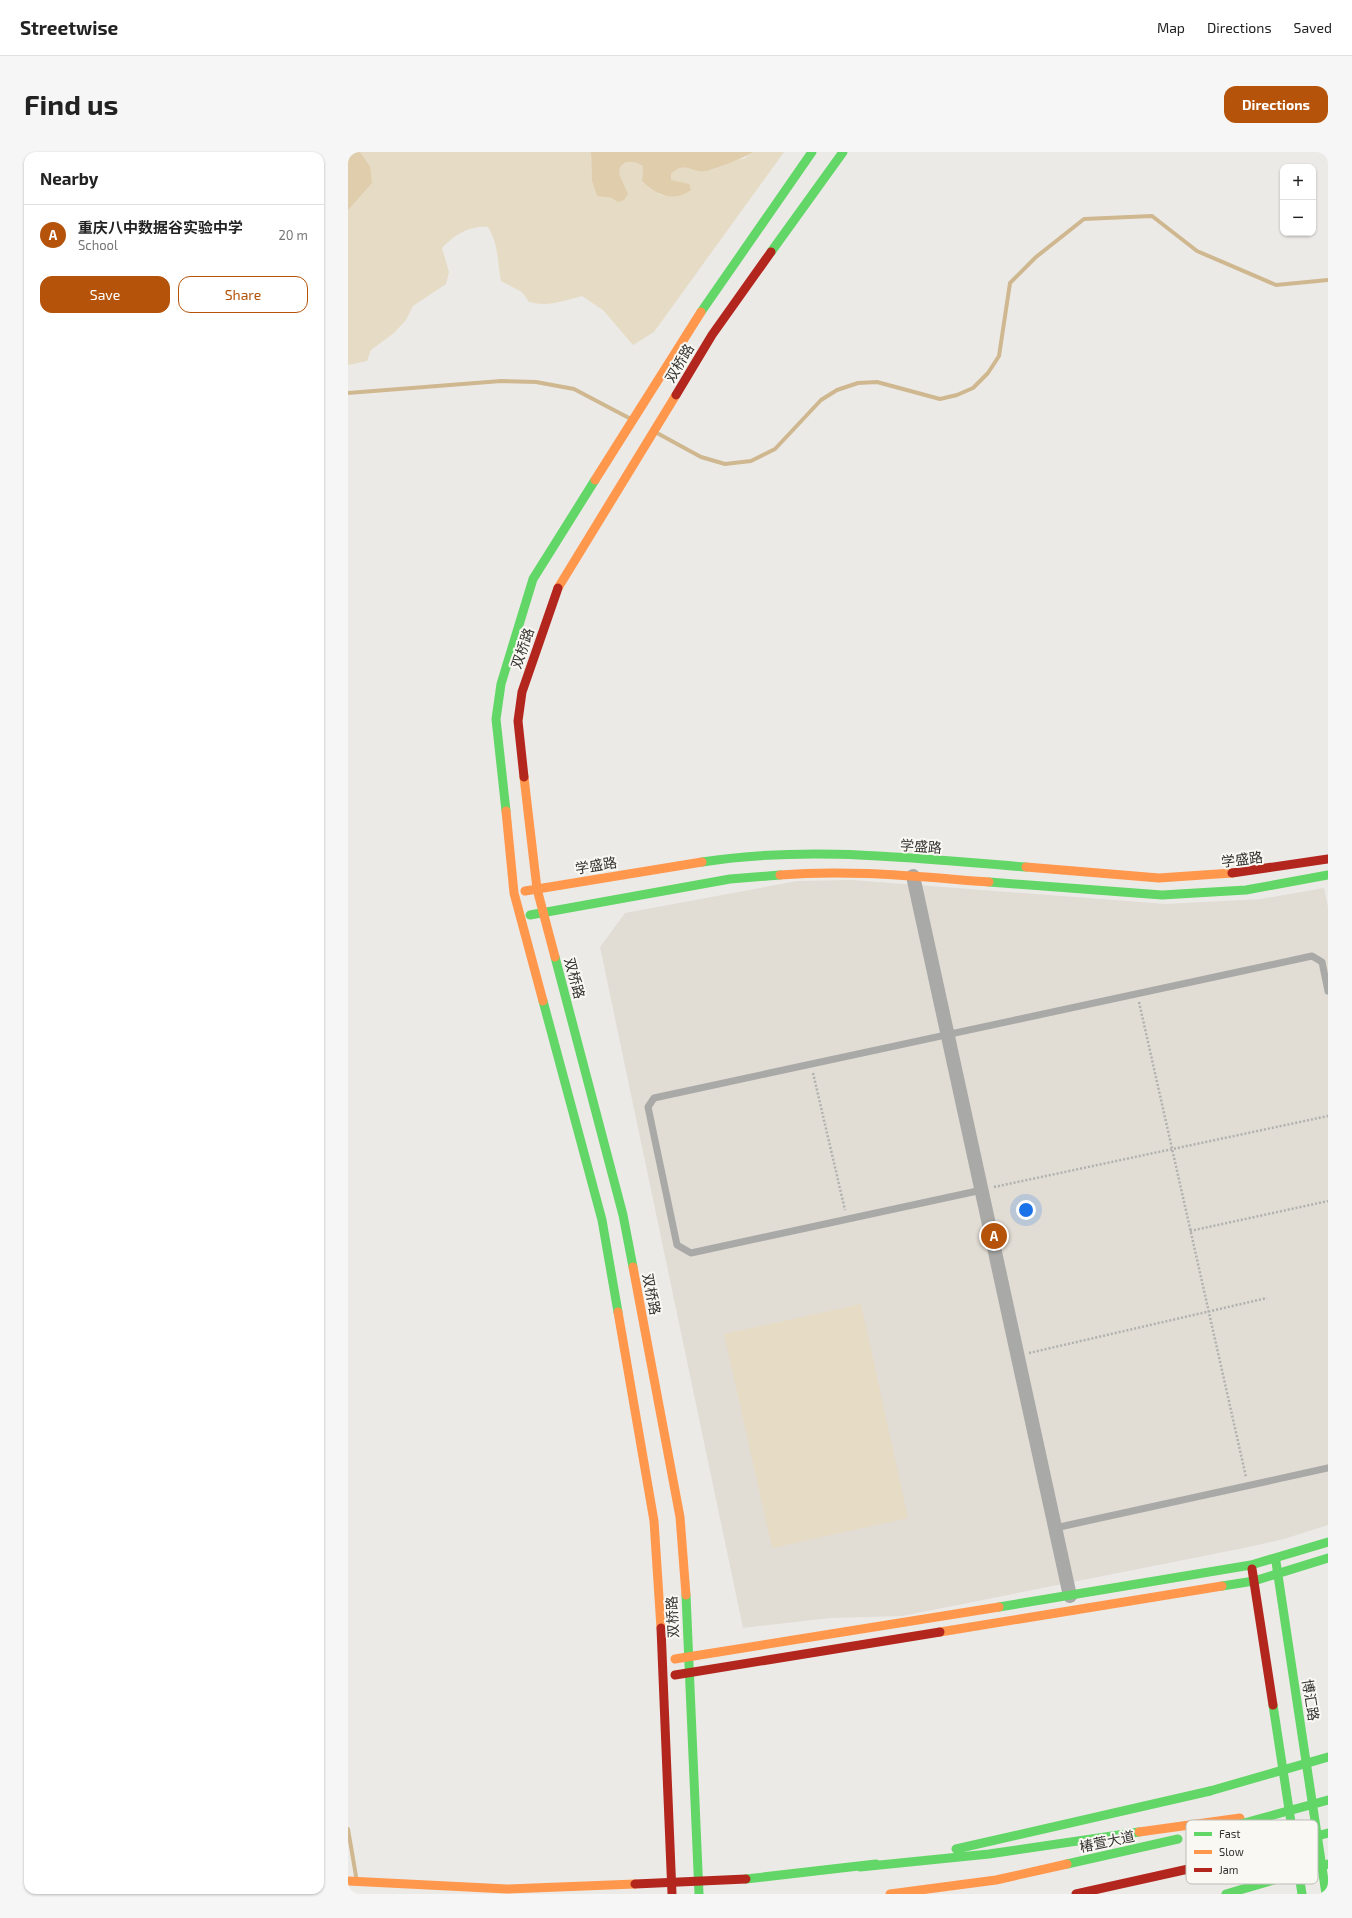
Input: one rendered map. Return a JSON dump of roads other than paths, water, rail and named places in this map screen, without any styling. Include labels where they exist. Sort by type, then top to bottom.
[{"type":"main road","name":"双桥路","points":[[672,1894],[664,1677],[654,1521],[602,1220],[514,893],[496,720],[501,684],[533,579],[693,323],[812,152]]},
{"type":"main road","name":"双桥路","points":[[699,1894],[680,1517],[623,1215],[537,889],[518,721],[522,692],[558,588],[712,335],[843,152]]},
{"type":"main road","name":"学盛路","points":[[514,893],[724,859],[770,854],[858,854],[1159,878],[1200,877],[1245,873],[1328,859]]},
{"type":"main road","points":[[520,917],[730,879],[773,874],[854,872],[1162,895],[1200,894],[1247,890],[1328,874]]},
{"type":"main road","points":[[663,1660],[1070,1596],[1251,1565],[1328,1542]]},
{"type":"main road","points":[[664,1677],[1254,1581],[1328,1558]]},
{"type":"main road","name":"博汇路","points":[[1275,1559],[1315,1820]]},
{"type":"main road","points":[[1251,1565],[1291,1820]]},
{"type":"main road","points":[[860,1867],[995,1841],[1210,1791],[1328,1757]]},
{"type":"main road","points":[[1256,1820],[1328,1800]]},
{"type":"main road","points":[[1225,1820],[1271,1816]]},
{"type":"main road","points":[[348,1881],[507,1889],[670,1884],[746,1879],[989,1854],[1186,1825]]},
{"type":"main road","points":[[1318,1835],[1328,1832]]},
{"type":"main road","name":"椿萱大道","points":[[890,1894],[996,1880],[1184,1838]]},
{"type":"main road","name":"博汇路","points":[[1318,1841],[1326,1894]]},
{"type":"main road","points":[[1318,1867],[1328,1864]]},
{"type":"main road","points":[[1076,1894],[1186,1870]]},
{"type":"main road","points":[[624,1894],[670,1884]]},
{"type":"main road","points":[[1226,1894],[1260,1884]]},
{"type":"main road","points":[[1300,1884],[1302,1894]]},
{"type":"street","points":[[913,876],[1070,1596]]},
{"type":"lane","points":[[982,1190],[691,1253],[678,1245],[648,1107],[654,1098],[1312,956],[1322,962],[1328,991]]},
{"type":"lane","points":[[1055,1528],[1328,1468]]},
{"type":"waterway","points":[[657,433],[701,457],[725,464],[751,461],[775,449],[821,400],[837,390],[858,383],[877,382],[940,399],[957,395],[973,388],[988,373],[999,356],[1010,283],[1036,257],[1084,219],[1152,216],[1197,251],[1276,285],[1328,280]]},
{"type":"waterway","points":[[348,393],[501,381],[536,382],[574,389],[629,418]]},
{"type":"waterway","points":[[348,1829],[356,1876]]},
{"type":"place","name":"重庆八中数据谷实验中学","points":[[994,1236]]}]
